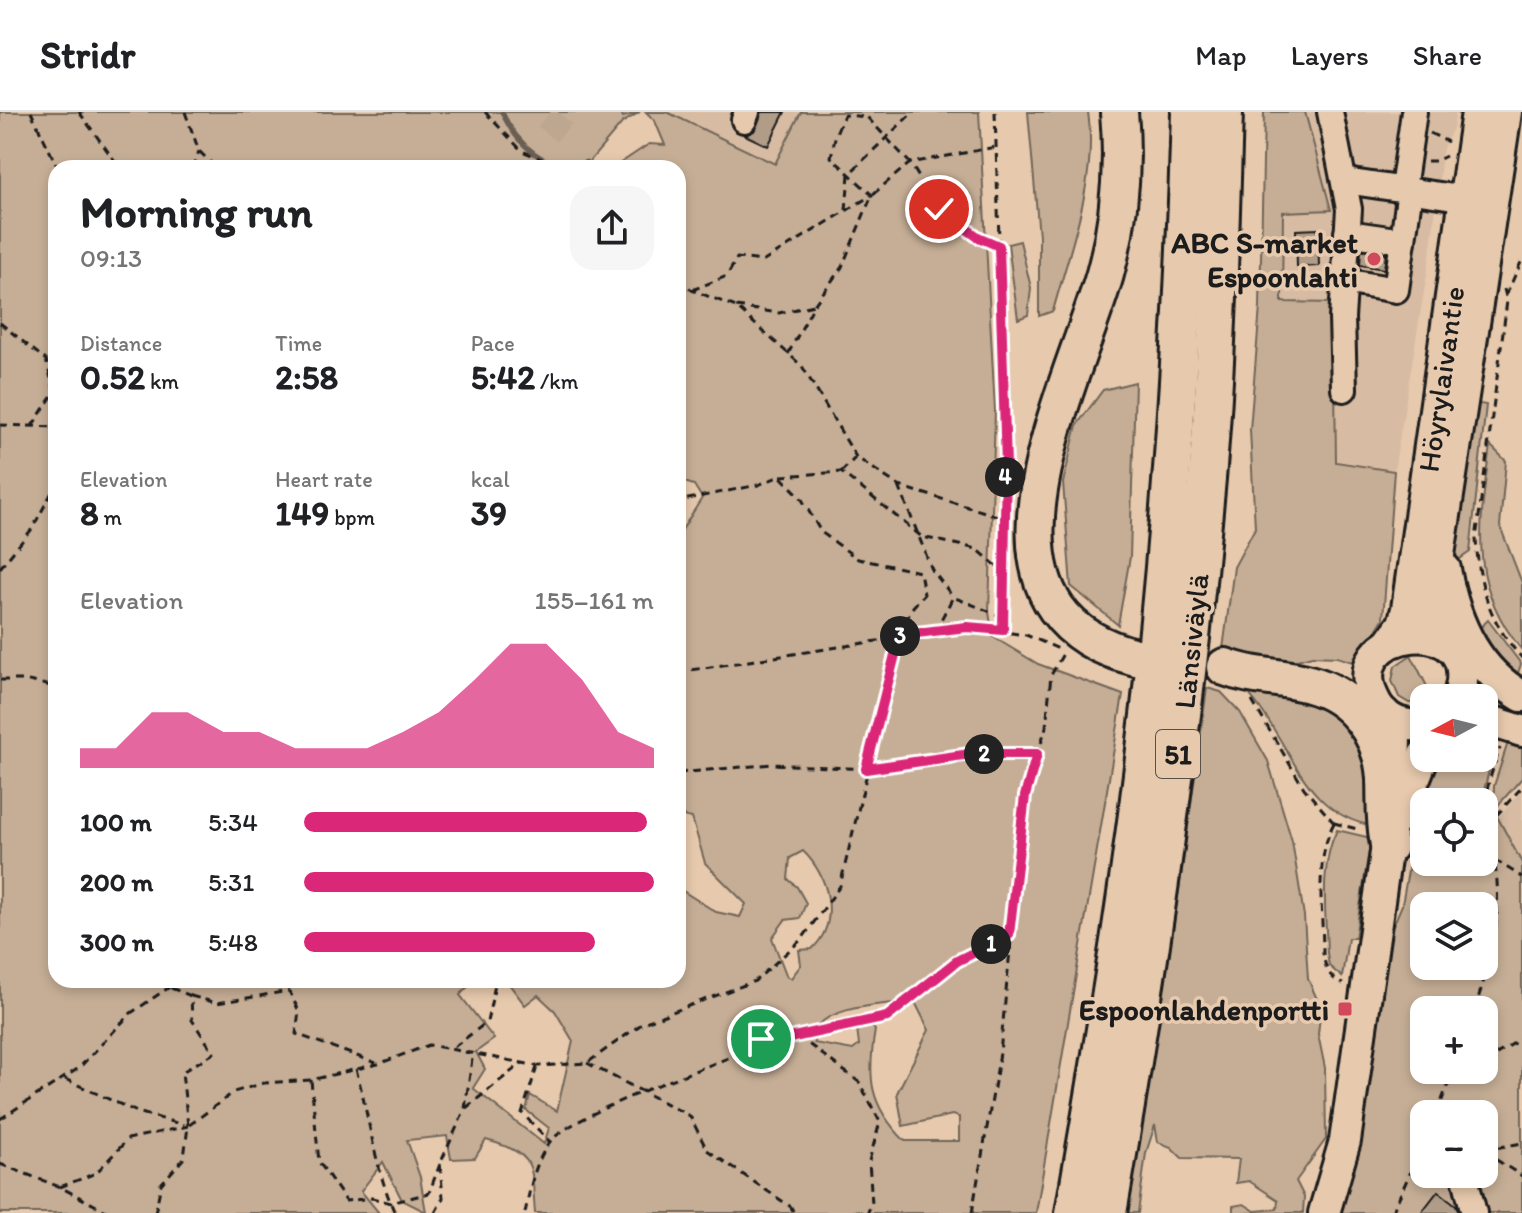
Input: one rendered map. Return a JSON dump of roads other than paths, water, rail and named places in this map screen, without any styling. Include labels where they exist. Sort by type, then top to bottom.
[{"type":"highway","points":[[1119,112],[1119,192],[1113,239],[1054,423],[1037,491],[1033,522],[1040,572],[1065,617],[1092,641],[1136,657]]},
{"type":"highway","points":[[1168,112],[1185,298]]},
{"type":"highway","name":"Länsiväylä","points":[[1074,1213],[1132,851],[1157,630],[1185,298],[1190,112]]},
{"type":"highway","name":"Länsiväylä","points":[[1108,1213],[1163,873],[1206,493],[1219,291],[1224,112]]},
{"type":"highway","points":[[1378,703],[1353,676],[1331,669],[1217,667],[1308,683],[1344,699],[1355,708],[1375,739],[1381,758],[1385,778],[1383,815],[1387,832]]},
{"type":"main road","name":"Höyrylaivantie","points":[[1440,641],[1432,621],[1478,200],[1477,112]]},
{"type":"main road","name":"Höyrylaivantie","points":[[1378,703],[1373,664],[1403,624],[1407,609],[1478,200],[1506,112]]},
{"type":"main road","name":"Höyrylaivantie","points":[[1440,543],[1452,602],[1468,642],[1484,665],[1522,696]]},
{"type":"main road","points":[[1391,641],[1416,634],[1440,641],[1449,648],[1459,683],[1481,688],[1522,707]]},
{"type":"main road","points":[[1378,703],[1403,724],[1410,724]]},
{"type":"main road","points":[[1324,1213],[1345,1141],[1396,763],[1395,737],[1378,703]]},
{"type":"main road","points":[[1387,832],[1410,761]]},
{"type":"main road","points":[[1387,832],[1416,772]]},
{"type":"lane","points":[[1330,112],[1345,181],[1344,389]]},
{"type":"lane","points":[[1344,281],[1396,290],[1414,112]]},
{"type":"lane","points":[[1345,181],[1478,200]]},
{"type":"lane","points":[[1347,233],[1403,241]]},
{"type":"lane","points":[[1468,1188],[1474,1213]]},
{"type":"waterway","points":[[502,112],[515,135],[545,160]]},
{"type":"tunnel","points":[[547,134],[566,112]]},
{"type":"place","name":"ABC S-market Espoonlahti","points":[[1374,259]]},
{"type":"place","name":"Espoonlahdenportti","points":[[1345,1009]]}]
